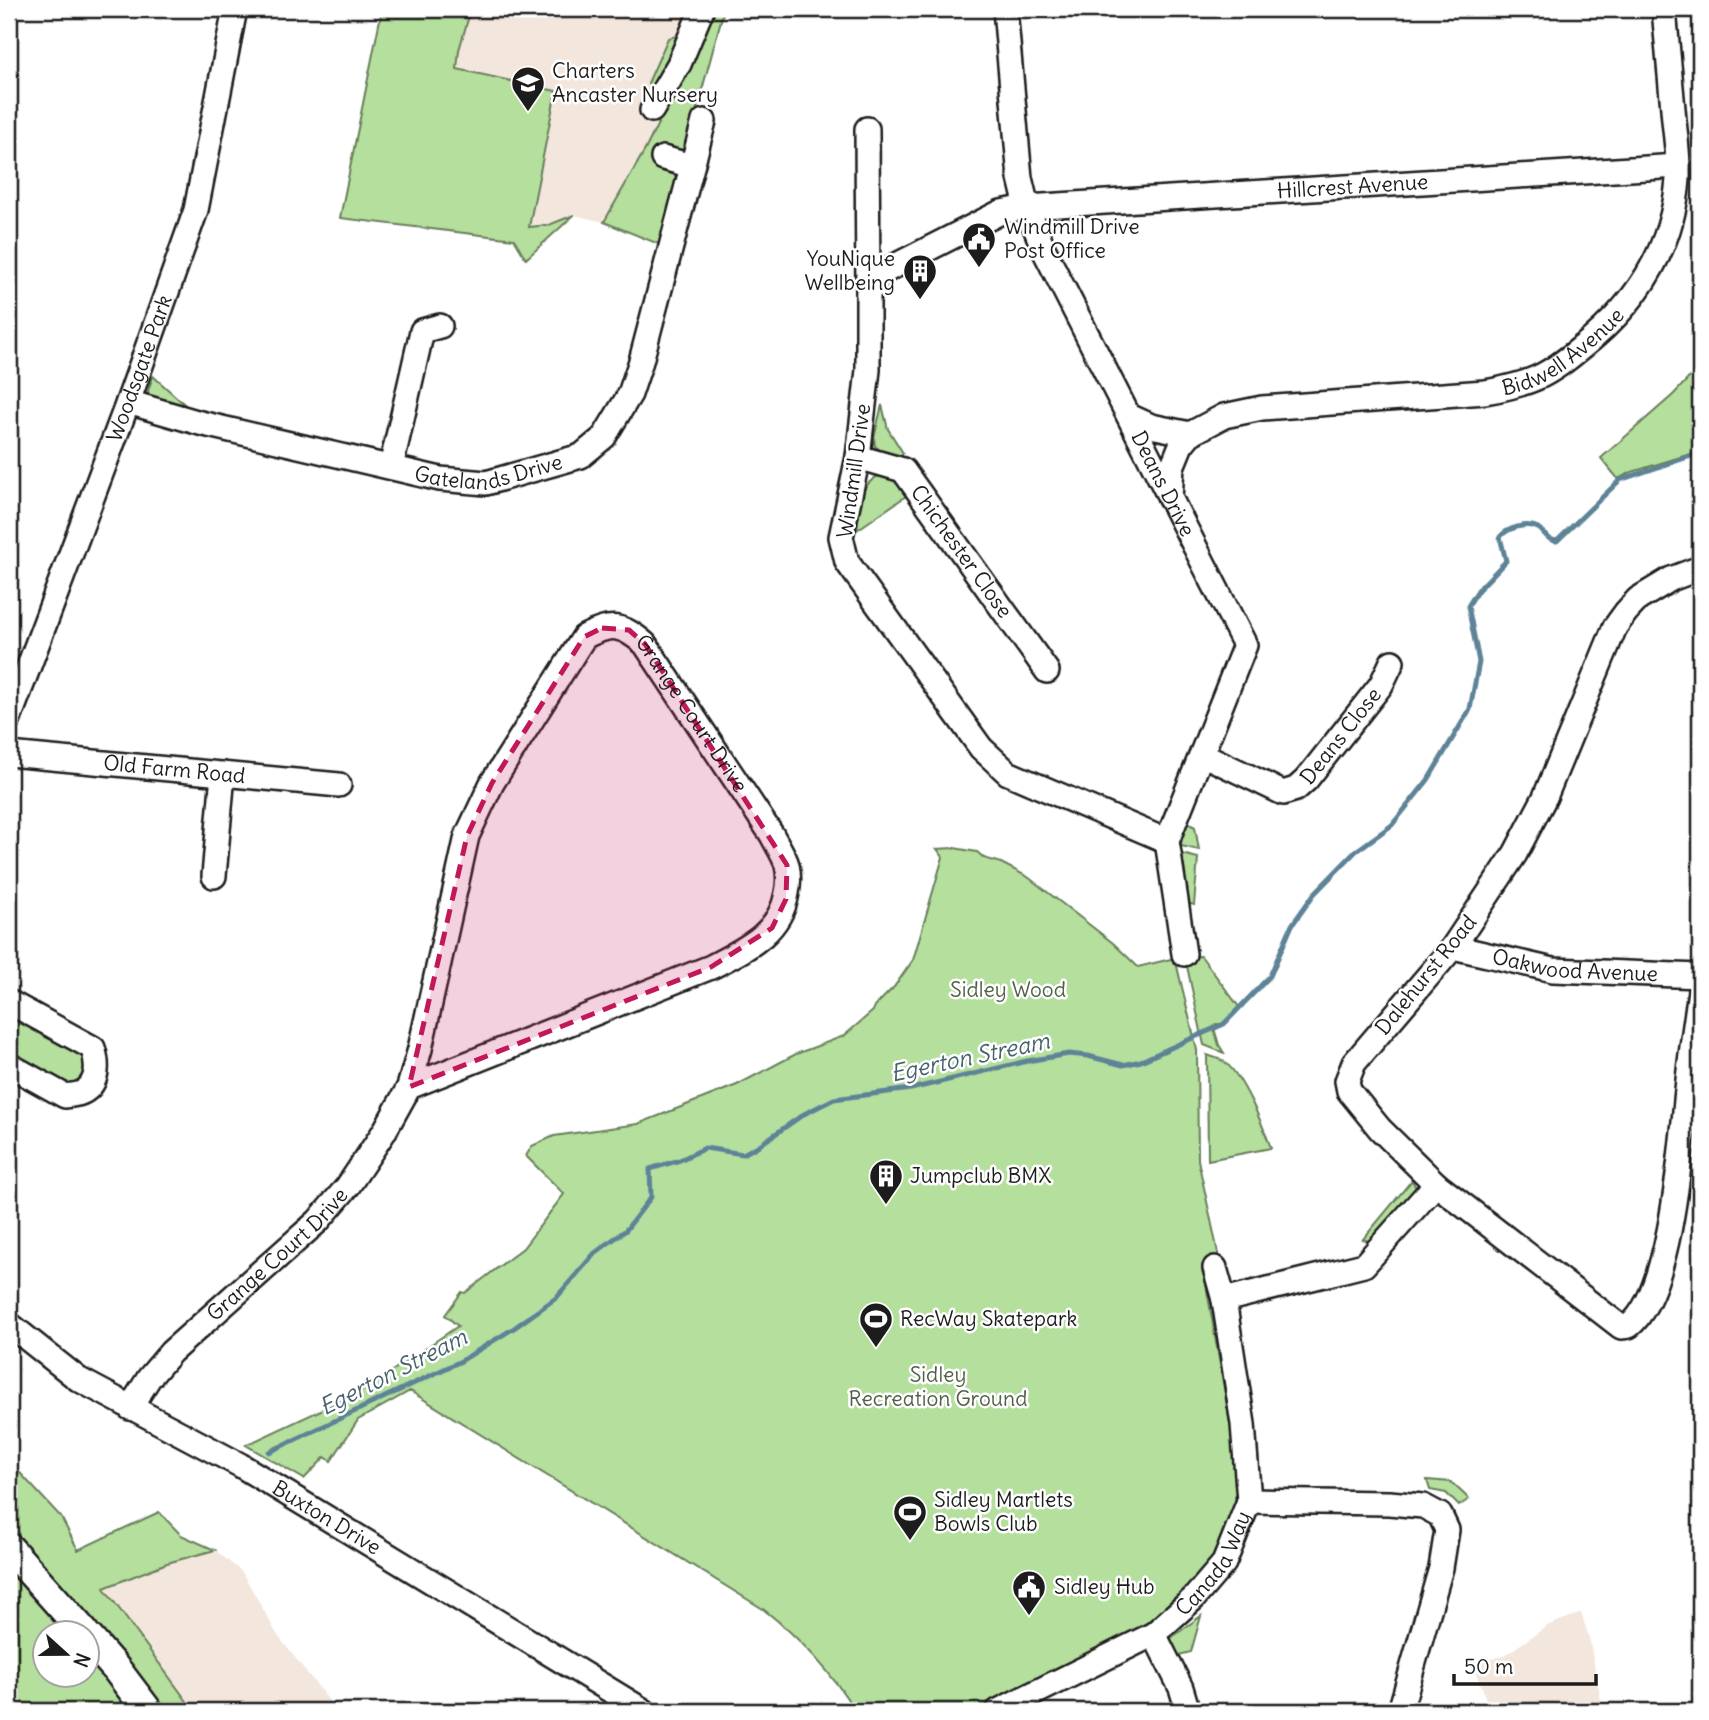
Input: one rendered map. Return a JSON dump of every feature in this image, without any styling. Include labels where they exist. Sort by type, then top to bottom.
[{"type":"main road","points":[[9,1548],[71,1618]]},
{"type":"main road","points":[[102,1653],[148,1711]]},
{"type":"street","name":"Woodsgate Park","points":[[9,719],[128,402],[196,210],[235,9]]},
{"type":"street","name":"Deans Drive","points":[[1005,9],[1020,178],[1027,207],[1044,250],[1245,645],[1167,841]]},
{"type":"street","name":"Bidwell Avenue","points":[[1190,434],[1224,416],[1262,408],[1485,392],[1520,386],[1560,366],[1610,324],[1635,296],[1653,267],[1685,176],[1664,9]]},
{"type":"street","points":[[652,110],[679,65],[699,16]]},
{"type":"street","name":"Gatelands Drive","points":[[128,402],[200,423],[440,479],[486,484],[581,456],[604,437],[630,394],[704,121]]},
{"type":"street","name":"Windmill Drive","points":[[861,140],[868,293],[868,370],[858,457],[841,537],[847,562],[981,748],[1008,773],[1167,841]]},
{"type":"street","points":[[663,159],[692,166]]},
{"type":"street","name":"Hillcrest Avenue","points":[[1027,207],[1685,176]]},
{"type":"street","points":[[868,293],[883,272],[1001,212],[1027,207]]},
{"type":"street","points":[[391,467],[423,325]]},
{"type":"street","points":[[1129,416],[1151,426],[1190,434],[1172,467],[1170,500]]},
{"type":"street","name":"Chichester Close","points":[[858,457],[904,470],[1049,674]]},
{"type":"street","name":"Dalehurst Road","points":[[1700,568],[1671,579],[1638,599],[1615,627],[1545,797],[1515,853],[1453,947],[1354,1063],[1347,1081],[1349,1091],[1380,1129],[1436,1184],[1621,1326],[1629,1326],[1643,1311],[1667,1240],[1679,1177],[1688,1077],[1700,990]]},
{"type":"street","name":"Grange Court Drive","points":[[130,1408],[149,1378],[171,1352],[318,1221],[348,1186],[384,1132],[409,1087],[420,1049],[467,836],[492,783],[584,637],[602,628],[617,626],[629,630],[645,644],[772,835],[787,865],[789,882],[781,914],[772,928],[742,951],[711,967],[409,1087]]},
{"type":"street","name":"Deans Close","points":[[1202,754],[1283,793],[1296,789],[1381,685],[1393,662]]},
{"type":"street","name":"Old Farm Road","points":[[9,754],[339,785]]},
{"type":"street","points":[[214,876],[223,774]]},
{"type":"street","points":[[1167,841],[1184,954]]},
{"type":"street","name":"Oakwood Avenue","points":[[1453,947],[1553,970],[1700,976]]},
{"type":"street","points":[[9,1002],[93,1048],[98,1062],[94,1079],[84,1092],[65,1096],[9,1065]]},
{"type":"street","points":[[1224,1300],[1364,1265],[1436,1184]]},
{"type":"street","name":"Canada Way","points":[[998,1711],[1154,1634],[1194,1598],[1224,1563],[1249,1501],[1244,1424],[1224,1300],[1215,1268]]},
{"type":"street","name":"Buxton Drive","points":[[9,1324],[78,1380],[240,1465],[644,1711]]},
{"type":"street","points":[[1249,1501],[1389,1503],[1423,1506],[1440,1515],[1447,1530],[1441,1568],[1401,1711]]},
{"type":"street","points":[[1154,1634],[1181,1688],[1188,1711]]},
{"type":"highlighted area","points":[[602,628],[629,630],[645,644],[787,865],[786,899],[772,928],[711,967],[409,1087],[467,836],[492,783],[584,637]]},
{"type":"shaded area","name":"Charters Ancaster Nursery","points":[[382,9],[631,9],[668,19],[672,9],[724,9],[680,151],[660,149],[661,245],[604,222],[574,215],[526,259],[514,239],[340,218]]},
{"type":"shaded area","points":[[215,1550],[242,1572],[278,1636],[337,1711],[194,1711],[104,1588],[167,1563]]},
{"type":"shaded area","points":[[1581,1613],[1589,1637],[1603,1711],[1488,1711],[1484,1692],[1473,1667],[1474,1660],[1479,1662],[1504,1656],[1547,1626]]},
{"type":"green space","points":[[382,9],[471,9],[459,50],[457,69],[556,91],[529,227],[549,225],[574,215],[526,259],[514,239],[340,218]]},
{"type":"green space","points":[[711,9],[724,9],[686,149],[660,149],[679,177],[661,245],[604,222],[646,148],[704,30]]},
{"type":"green space","points":[[685,34],[654,95],[648,83],[668,38]]},
{"type":"green space","points":[[1700,366],[1700,451],[1632,472],[1618,479],[1601,458],[1673,395]]},
{"type":"green space","points":[[153,376],[192,411],[150,399],[148,391]]},
{"type":"green space","points":[[882,405],[888,429],[903,453],[901,456],[881,451],[875,446],[874,438]]},
{"type":"green space","points":[[878,476],[891,478],[909,494],[857,530],[863,492]]},
{"type":"green space","points":[[1184,821],[1195,827],[1199,850],[1181,846]]},
{"type":"green space","name":"Sidley Recreation Ground","points":[[954,848],[977,852],[984,858],[1001,863],[1028,877],[1113,943],[1138,967],[1175,958],[1197,1050],[1198,1160],[1220,1262],[1203,1267],[1230,1423],[1234,1423],[1238,1469],[1234,1514],[1227,1538],[1202,1577],[1156,1617],[1124,1637],[973,1711],[855,1711],[814,1656],[763,1609],[410,1391],[358,1420],[331,1461],[325,1457],[304,1479],[246,1445],[364,1390],[458,1326],[445,1315],[462,1292],[465,1293],[523,1248],[564,1194],[526,1156],[532,1146],[554,1136],[638,1124],[737,1085],[796,1054],[844,1036],[873,1011],[913,960],[943,857],[937,849]]},
{"type":"green space","points":[[1182,854],[1198,858],[1194,905],[1187,903]]},
{"type":"green space","points":[[1201,956],[1239,1007],[1214,1028],[1224,1053],[1204,1045],[1185,957]]},
{"type":"green space","points":[[9,1010],[87,1053],[88,1075],[74,1088],[9,1057]]},
{"type":"green space","points":[[1207,1055],[1223,1061],[1237,1077],[1251,1101],[1271,1148],[1208,1160]]},
{"type":"green space","points":[[1412,1180],[1416,1188],[1371,1242],[1363,1239]]},
{"type":"green space","points":[[9,1461],[61,1517],[78,1550],[159,1512],[181,1535],[215,1550],[167,1563],[104,1588],[194,1711],[164,1711],[102,1633],[102,1618],[89,1618],[9,1529]]},
{"type":"green space","points":[[1427,1480],[1451,1482],[1469,1499],[1459,1506],[1446,1493],[1430,1490]]},
{"type":"green space","points":[[9,1567],[55,1618],[32,1618],[32,1688],[102,1688],[102,1673],[132,1711],[9,1711]]},
{"type":"green space","points":[[1201,1616],[1191,1652],[1175,1656],[1171,1638]]},
{"type":"waterway","name":"Egerton Stream","points":[[269,1452],[461,1361],[556,1298],[595,1253],[626,1230],[651,1197],[650,1169],[680,1160],[705,1148],[743,1154],[804,1114],[834,1099],[911,1089],[1027,1061],[1069,1054],[1123,1065],[1141,1061],[1224,1024],[1270,976],[1292,925],[1314,894],[1356,851],[1392,825],[1428,780],[1470,709],[1479,662],[1468,606],[1478,590],[1506,561],[1500,537],[1512,529],[1533,526],[1548,538],[1557,541],[1620,480],[1700,453]]},
{"type":"place","name":"Charters Ancaster Nursery","points":[[528,113]]},
{"type":"place","name":"Windmill Drive Post Office","points":[[979,269]]},
{"type":"place","name":"YouNique Wellbeing","points":[[920,301]]},
{"type":"place","name":"Jumpclub BMX","points":[[886,1206]]},
{"type":"place","name":"RecWay Skatepark","points":[[876,1349]]},
{"type":"place","name":"Sidley Martlets Bowls Club","points":[[910,1542]]},
{"type":"place","name":"Sidley Hub","points":[[1029,1617]]},
{"type":"park label","name":"Sidley Wood","points":[[1008,990]]}]
